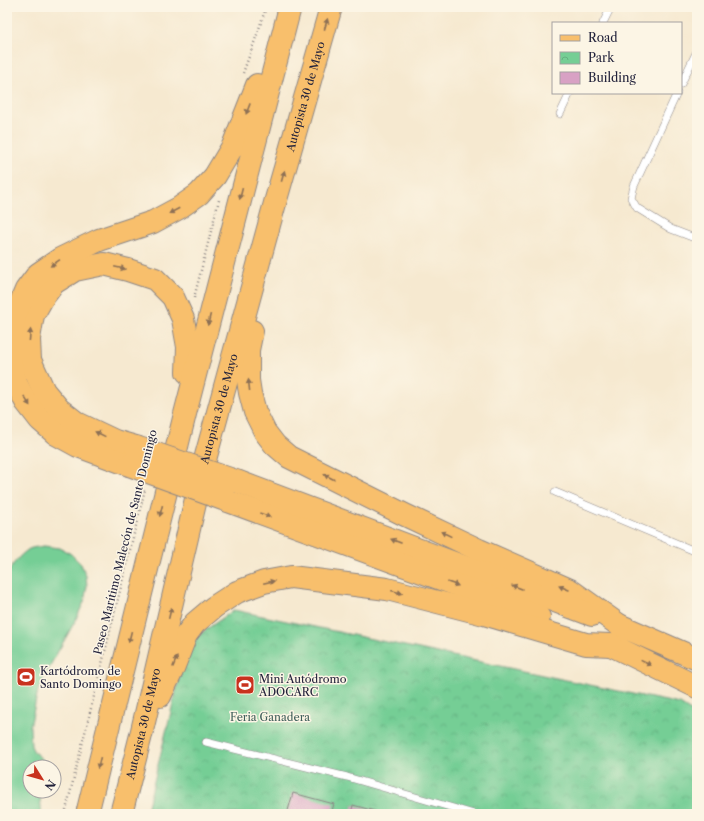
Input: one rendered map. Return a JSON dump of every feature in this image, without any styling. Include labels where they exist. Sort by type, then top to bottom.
[{"type":"main road","points":[[87,814],[185,414],[289,7]]},
{"type":"main road","points":[[289,7],[233,146],[215,176],[199,194],[179,208],[153,222],[99,240],[60,259],[38,274],[26,290],[15,316],[10,338],[10,360],[15,381],[26,402],[40,420],[56,434],[78,446],[133,456],[238,482],[619,625],[697,659]]},
{"type":"main road","name":"Autopista 30 de Mayo","points":[[122,814],[206,456],[275,203],[331,7]]},
{"type":"main road","points":[[275,203],[248,350],[248,380],[255,412],[265,432],[275,445],[290,457],[405,515],[479,550],[570,590],[619,625]]},
{"type":"main road","points":[[185,414],[188,347],[184,319],[173,297],[155,279],[104,264],[75,270],[54,283],[42,299],[33,315],[29,339],[30,360],[44,391],[59,409],[77,423],[115,441],[133,456],[228,501],[479,593],[611,645],[697,687]]},
{"type":"main road","points":[[141,736],[172,671],[186,635],[195,623],[214,607],[237,592],[264,582],[291,577],[387,589],[484,614],[586,644],[611,645]]},
{"type":"lane","points":[[604,22],[611,7]]},
{"type":"lane","points":[[682,82],[697,50]]},
{"type":"lane","points":[[560,114],[570,94]]},
{"type":"lane","points":[[677,94],[634,186],[631,198],[636,208],[671,229],[697,239]]},
{"type":"lane","points":[[555,492],[697,552]]},
{"type":"lane","points":[[206,742],[347,777],[474,814]]},
{"type":"path","points":[[192,305],[220,198]]},
{"type":"path","name":"Paseo Marítimo Malecón de Santo Domingo","points":[[65,814],[146,486]]},
{"type":"green space","name":"Kartódromo de Santo Domingo","points":[[44,546],[60,548],[71,554],[81,564],[86,576],[87,586],[84,602],[38,690],[30,727],[31,746],[34,752],[42,759],[22,759],[22,799],[40,799],[41,814],[7,814],[7,576],[8,572],[19,557],[31,548]]},
{"type":"green space","name":"Feria Ganadera","points":[[234,610],[680,704],[697,715],[697,814],[146,814],[188,642]]},
{"type":"building","points":[[293,793],[334,804],[331,814],[287,814]]},
{"type":"building","points":[[353,805],[386,814],[351,814]]},
{"type":"place","name":"Kartódromo de Santo Domingo","points":[[26,677]]},
{"type":"place","name":"Mini Autódromo ADOCARC","points":[[245,685]]}]
